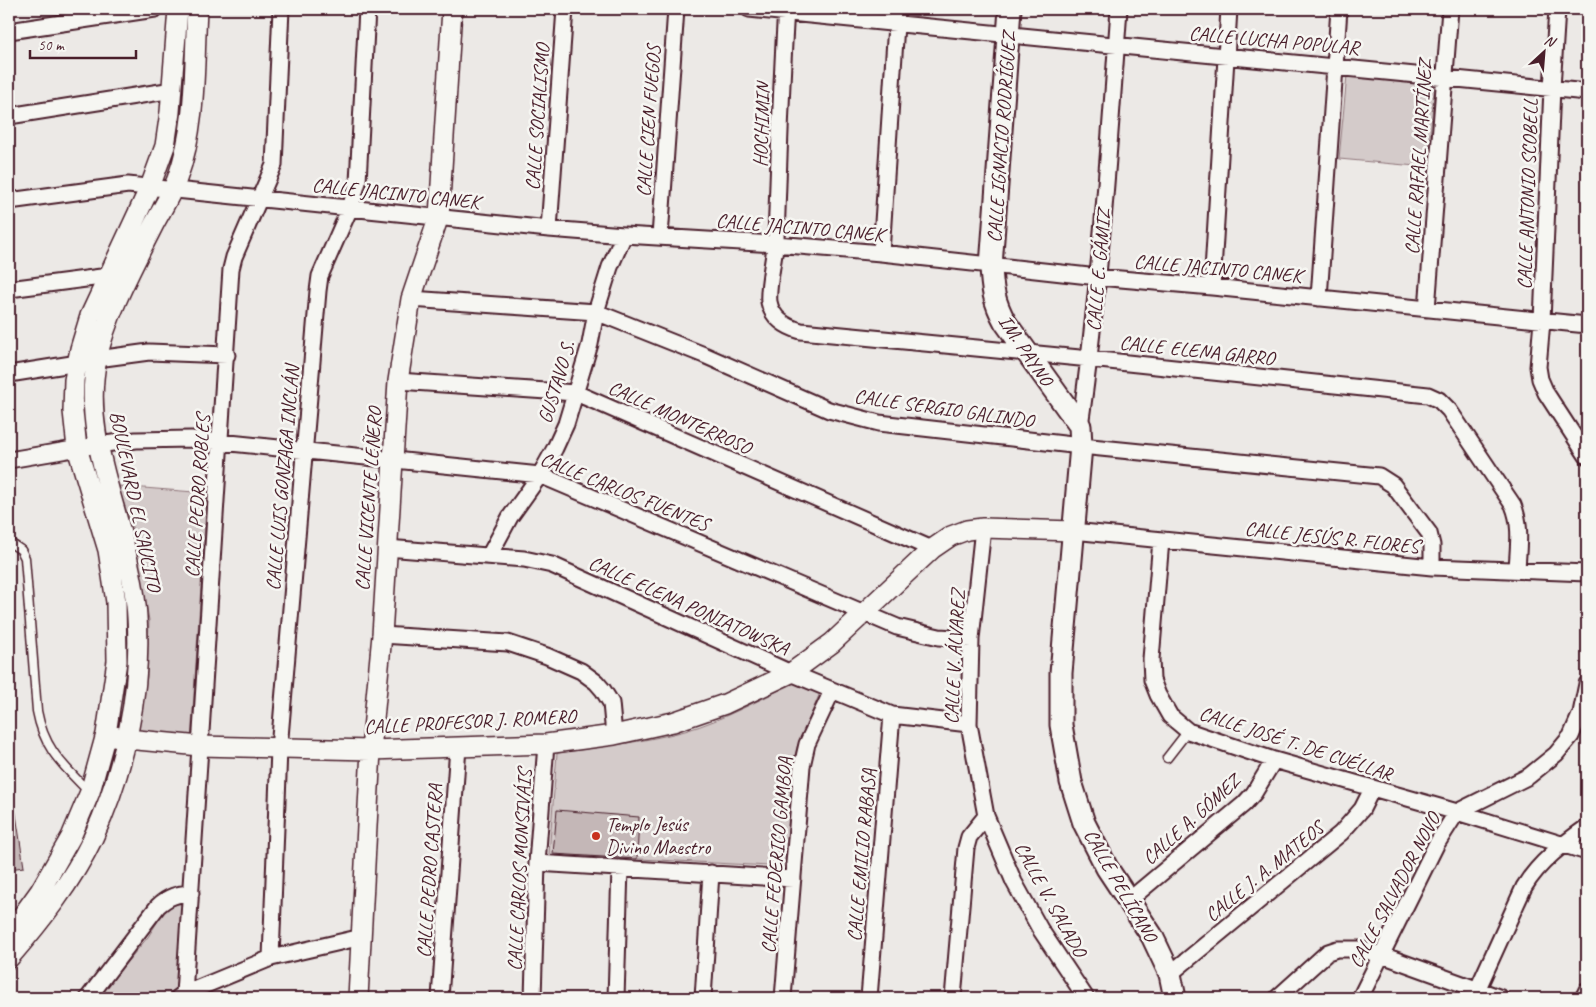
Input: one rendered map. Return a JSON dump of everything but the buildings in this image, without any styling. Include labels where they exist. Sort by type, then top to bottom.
[{"type":"main road","name":"CALLE IGNACIO RODRÍGUEZ","points":[[991,266],[1010,9]]},
{"type":"main road","name":"IM. PAYNO","points":[[991,266],[992,293],[997,307],[1080,436]]},
{"type":"main road","name":"CALLE E. GÁMIZ","points":[[1074,531],[1080,436]]},
{"type":"main road","name":"CALLE PELÍCANO","points":[[1074,531],[1063,634],[1061,674],[1061,725],[1071,782],[1084,823],[1107,868],[1152,936],[1170,974],[1175,998]]},
{"type":"street","points":[[9,31],[155,9]]},
{"type":"street","name":"BOULEVARD EL SAUCITO","points":[[9,934],[40,892],[71,837],[90,792],[106,734],[117,661],[116,602],[108,550],[77,448],[73,411],[74,380],[80,349],[90,316],[160,162],[168,129],[178,9]]},
{"type":"street","name":"BOULEVARD EL SAUCITO","points":[[9,958],[36,927],[71,876],[93,838],[111,794],[127,739],[138,665],[137,615],[127,554],[97,445],[93,394],[97,359],[118,298],[178,176],[192,112],[197,9]]},
{"type":"street","name":"CALLE PEDRO ROBLES","points":[[181,996],[191,893],[231,269],[234,257],[274,166],[281,9]]},
{"type":"street","name":"CALLE LUIS GONZAGA INCLÁN","points":[[271,958],[279,749],[320,276],[350,208],[358,182],[367,9]]},
{"type":"street","name":"CALLE VICENTE LEÑERO","points":[[358,998],[371,750],[382,635],[398,381],[411,298],[440,216],[452,9]]},
{"type":"street","name":"CALLE SOCIALISMO","points":[[549,228],[565,9]]},
{"type":"street","name":"CALLE CIEN FUEGOS","points":[[660,237],[676,9]]},
{"type":"street","name":"CALLE LUCHA POPULAR","points":[[749,9],[896,16],[1009,33],[1226,57],[1335,66],[1587,92]]},
{"type":"street","name":"CALLE E. GÁMIZ","points":[[1080,436],[1098,277],[1119,9]]},
{"type":"street","points":[[1212,287],[1229,9]]},
{"type":"street","points":[[1318,298],[1339,9]]},
{"type":"street","name":"CALLE RAFAEL MARTÍNEZ","points":[[1427,308],[1450,9]]},
{"type":"street","name":"CALLE ANTONIO SCOBELL","points":[[1542,321],[1557,9]]},
{"type":"street","name":"HOCHIMIN","points":[[776,244],[786,11]]},
{"type":"street","points":[[881,253],[896,16]]},
{"type":"street","points":[[9,116],[172,90]]},
{"type":"street","name":"CALLE JACINTO CANEK","points":[[9,201],[128,185],[624,235],[776,244],[881,253],[1098,277],[1587,325]]},
{"type":"street","name":"GUSTAVO S.","points":[[488,556],[510,517],[540,475],[566,424],[590,344],[596,312],[610,267],[624,235]]},
{"type":"street","name":"CALLE ELENA GARRO","points":[[776,244],[769,300],[775,316],[788,327],[801,331],[1025,352],[1434,397],[1449,410],[1513,505],[1518,517],[1520,531],[1517,570]]},
{"type":"street","points":[[9,289],[109,276]]},
{"type":"street","name":"CALLE SERGIO GALINDO","points":[[411,298],[596,312],[704,355],[830,410],[879,423],[1080,436],[1384,478],[1396,488],[1428,533],[1432,545],[1432,567]]},
{"type":"street","points":[[1542,321],[1538,367],[1540,380],[1546,393],[1587,456]]},
{"type":"street","points":[[97,359],[149,352],[226,355]]},
{"type":"street","points":[[9,374],[78,363]]},
{"type":"street","name":"CALLE MONTERROSO","points":[[398,381],[576,393],[932,549]]},
{"type":"street","name":"CALLE CARLOS FUENTES","points":[[9,460],[136,440],[191,439],[392,458],[540,475],[897,627],[939,637],[971,639]]},
{"type":"street","name":"CALLE PROFESOR J. ROMERO","points":[[106,734],[127,739],[200,746],[371,750],[546,744],[614,734],[673,722],[725,704],[791,673],[832,643],[932,549],[951,536],[967,530],[983,528],[1074,531]]},
{"type":"street","name":"CALLE V. ÁLVAREZ","points":[[983,528],[971,639],[968,724],[986,816]]},
{"type":"street","name":"CALLE JESÚS R. FLORES","points":[[1074,531],[1432,567],[1587,572]]},
{"type":"street","name":"CALLE JOSÉ T. DE CUÉLLAR","points":[[1161,540],[1151,659],[1152,680],[1170,716],[1188,731],[1274,760],[1457,812],[1587,852]]},
{"type":"street","name":"CALLE ELENA PONIATOWSKA","points":[[387,548],[524,559],[552,565],[791,673],[892,715],[968,724]]},
{"type":"street","points":[[382,635],[508,643],[547,656],[581,671],[603,690],[610,703],[614,734]]},
{"type":"street","name":"CALLE SALVADOR NOVO","points":[[1360,998],[1436,845],[1457,812],[1529,776],[1556,754],[1571,736],[1581,713],[1587,684]]},
{"type":"street","name":"CALLE FEDERICO GAMBOA","points":[[783,998],[802,766],[807,744],[832,691]]},
{"type":"street","name":"CALLE EMILIO RABASA","points":[[869,998],[892,715]]},
{"type":"street","name":"CALLE CARLOS MONSIVÁIS","points":[[533,998],[537,863],[546,744]]},
{"type":"street","name":"CALLE PEDRO CASTERA","points":[[440,998],[458,747]]},
{"type":"street","name":"CALLE A. GÓMEZ","points":[[1128,901],[1244,804],[1254,793],[1274,760]]},
{"type":"street","name":"CALLE J. A. MATEOS","points":[[1170,974],[1341,833],[1362,809],[1372,789]]},
{"type":"street","points":[[953,998],[966,848],[969,837],[986,816]]},
{"type":"street","name":"CALLE V. SALADO","points":[[986,816],[1014,882],[1040,928],[1086,998]]},
{"type":"street","points":[[1476,994],[1531,875],[1562,844],[1587,828]]},
{"type":"street","points":[[537,863],[793,879]]},
{"type":"street","points":[[616,998],[620,868]]},
{"type":"street","points":[[703,998],[711,873]]},
{"type":"street","points":[[88,998],[158,906],[175,894],[191,893]]},
{"type":"street","points":[[181,996],[271,958],[362,937]]},
{"type":"street","points":[[1276,998],[1328,952],[1337,949],[1359,949],[1382,955],[1476,994],[1501,998]]},
{"type":"street","points":[[1583,998],[1587,990]]},
{"type":"lane","points":[[9,542],[21,550],[25,558],[36,711],[40,727],[51,751],[90,792]]},
{"type":"lane","points":[[1167,758],[1188,731]]},
{"type":"shaded area","points":[[1347,75],[1435,84],[1427,167],[1339,159]]},
{"type":"shaded area","points":[[118,486],[207,493],[191,740],[137,732],[147,677],[149,620],[132,527]]},
{"type":"shaded area","points":[[794,683],[820,693],[797,747],[792,767],[787,867],[549,854],[557,753],[638,741],[685,731],[727,715]]},
{"type":"shaded area","points":[[174,901],[182,902],[177,986],[173,992],[165,998],[97,998],[148,937],[166,908]]},
{"type":"place","name":"Templo Jesús Divino Maestro","points":[[596,836]]}]
